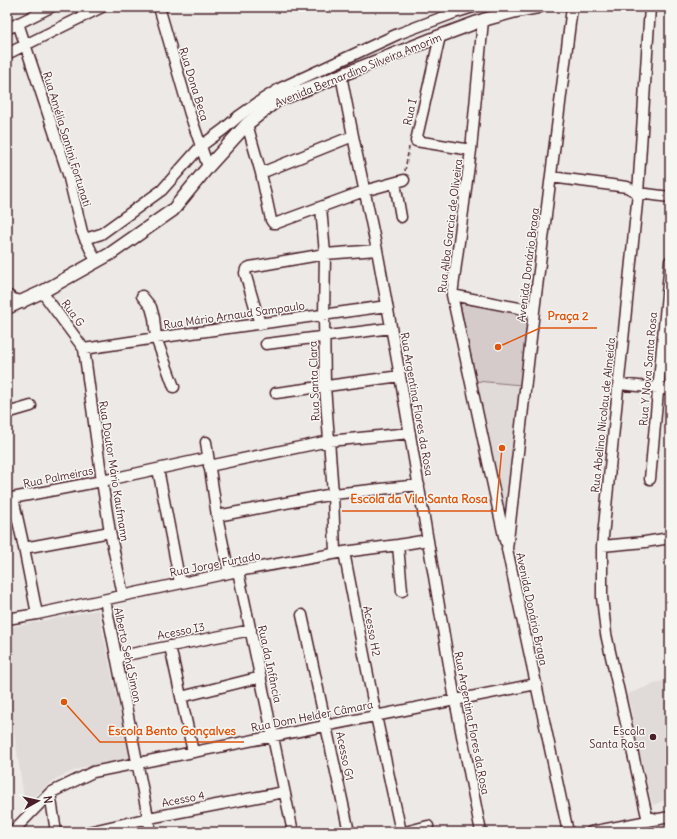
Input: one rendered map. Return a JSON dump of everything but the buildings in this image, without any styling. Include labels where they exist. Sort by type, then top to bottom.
[{"type":"main road","name":"Avenida Bernardino Silveira Amorim","points":[[7,308],[42,292],[110,254],[173,210],[208,167],[247,124],[276,101],[482,20],[538,7]]},
{"type":"main road","points":[[7,296],[13,300],[22,302]]},
{"type":"street","points":[[7,29],[51,7]]},
{"type":"street","points":[[7,54],[102,7]]},
{"type":"street","name":"Rua Dona Beca","points":[[159,7],[190,114],[208,167]]},
{"type":"street","points":[[85,239],[101,234],[162,190],[201,146],[239,116],[281,88],[453,10],[473,7]]},
{"type":"street","name":"Avenida Donário Braga","points":[[568,832],[507,549],[534,311],[572,7]]},
{"type":"street","name":"Rua Abelino Nicolau de Almeida","points":[[648,821],[606,634],[602,597],[602,546],[638,193],[650,7]]},
{"type":"street","points":[[453,10],[459,29]]},
{"type":"street","name":"Rua Alba Garcia de Oliveira","points":[[482,20],[471,150],[452,295],[507,549]]},
{"type":"street","name":"Rua Amélia Santini Fortunati","points":[[18,23],[68,174],[82,232],[96,261]]},
{"type":"street","name":"Rua I","points":[[416,141],[440,36]]},
{"type":"street","name":"Rua Argentina Flores da Rosa","points":[[341,75],[352,136],[377,250],[410,433],[455,700],[481,832]]},
{"type":"street","points":[[247,124],[273,223],[278,223],[364,191],[399,182],[401,217]]},
{"type":"street","points":[[261,173],[352,136]]},
{"type":"street","points":[[416,141],[471,150]]},
{"type":"street","points":[[551,177],[627,187],[638,193],[670,197]]},
{"type":"street","name":"Rua Santa Clara","points":[[321,207],[325,254],[324,316],[329,441],[333,494],[340,552]]},
{"type":"street","points":[[260,324],[245,273],[246,269],[250,267],[325,254],[377,250]]},
{"type":"street","name":"Rua Y Nova Santa Rosa","points":[[650,479],[670,261]]},
{"type":"street","name":"Rua G","points":[[42,292],[84,349]]},
{"type":"street","points":[[452,295],[534,311]]},
{"type":"street","points":[[142,296],[151,307],[154,318],[156,338],[174,387]]},
{"type":"street","name":"Rua Mário Arnaud Sampaulo","points":[[84,349],[387,306]]},
{"type":"street","points":[[266,344],[391,328]]},
{"type":"street","name":"Rua Doutor Mário Kaufmann","points":[[84,349],[110,532],[123,595]]},
{"type":"street","points":[[276,393],[400,376]]},
{"type":"street","points":[[619,384],[670,390]]},
{"type":"street","points":[[7,413],[31,406]]},
{"type":"street","name":"Rua Palmeiras","points":[[10,498],[158,469],[209,462],[329,441],[410,433]]},
{"type":"street","name":"Rua da Infância","points":[[206,442],[218,516],[251,630],[293,832]]},
{"type":"street","points":[[158,469],[180,583]]},
{"type":"street","points":[[218,516],[333,494],[419,486]]},
{"type":"street","points":[[10,498],[24,548],[37,614]]},
{"type":"street","points":[[24,548],[110,532]]},
{"type":"street","points":[[602,546],[670,538]]},
{"type":"street","name":"Rua Jorge Furtado","points":[[7,619],[105,600],[233,572],[340,552],[428,540]]},
{"type":"street","points":[[398,545],[402,591]]},
{"type":"street","name":"Acesso H2","points":[[340,552],[401,832]]},
{"type":"street","name":"Alberto Sehd Simon","points":[[105,600],[152,832]]},
{"type":"street","name":"Acesso G1","points":[[302,615],[349,832]]},
{"type":"street","name":"Acesso I3","points":[[116,657],[251,630]]},
{"type":"street","points":[[170,646],[193,752]]},
{"type":"street","points":[[181,697],[261,677]]},
{"type":"street","name":"Rua Dom Helder Câmara","points":[[13,832],[50,793],[92,772],[536,684]]},
{"type":"street","name":"Acesso 4","points":[[88,832],[149,818],[284,792]]},
{"type":"street","points":[[50,793],[56,832]]},
{"type":"street","points":[[648,821],[670,811]]},
{"type":"street","points":[[591,832],[670,817]]},
{"type":"street","points":[[405,832],[428,826]]},
{"type":"path","name":"Rua I","points":[[399,182],[410,145],[416,141]]},
{"type":"shaded area","points":[[460,303],[530,314],[522,385],[476,381]]},
{"type":"shaded area","points":[[476,381],[522,385],[505,510]]},
{"type":"shaded area","points":[[98,610],[131,758],[83,767],[57,778],[25,804],[7,686],[7,628]]},
{"type":"shaded area","name":"Escola Santa Rosa","points":[[670,678],[670,798],[653,805],[645,780],[628,694]]},
{"type":"place","name":"Praça 2","points":[[498,347]]},
{"type":"place","name":"Escola da Vila Santa Rosa","points":[[502,448]]},
{"type":"place","name":"Escola Bento Gonçalves","points":[[64,702]]},
{"type":"place","name":"Escola Santa Rosa","points":[[653,737]]}]
